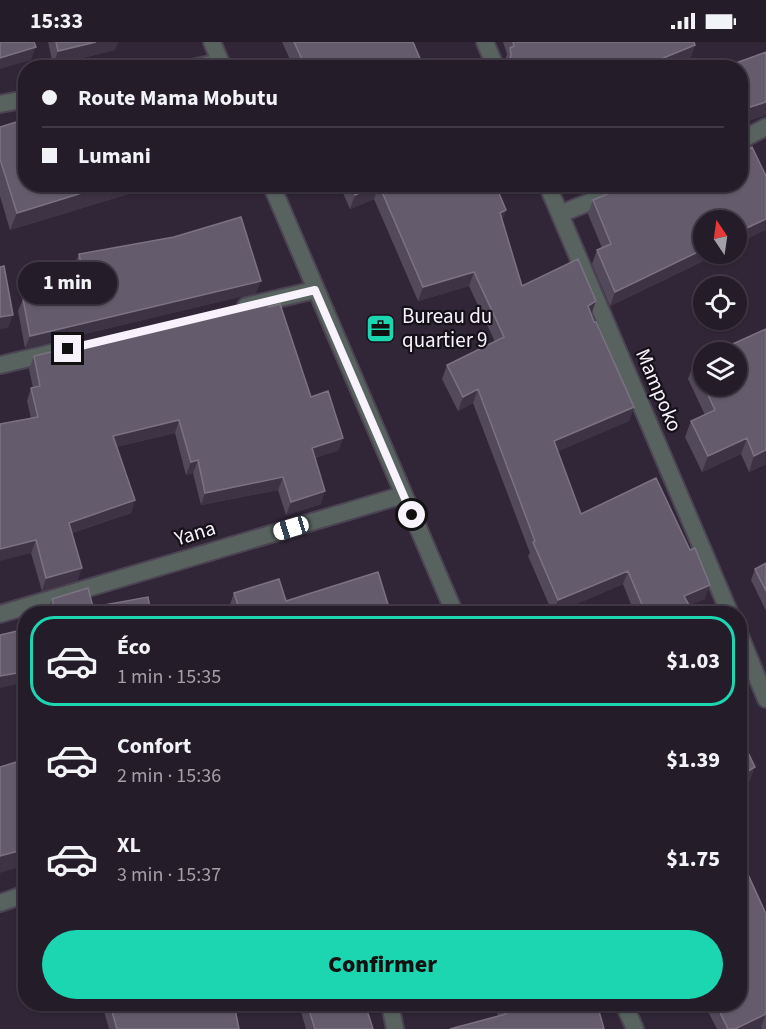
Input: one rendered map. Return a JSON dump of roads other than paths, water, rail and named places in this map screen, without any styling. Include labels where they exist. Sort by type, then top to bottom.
[{"type":"street","points":[[212,42],[220,60]]},
{"type":"street","points":[[485,42],[493,60]]},
{"type":"street","points":[[0,104],[18,101]]},
{"type":"street","points":[[748,136],[766,127]]},
{"type":"street","points":[[274,192],[452,606]]},
{"type":"street","name":"Mampoko","points":[[550,192],[727,606]]},
{"type":"street","points":[[560,214],[614,192]]},
{"type":"street","points":[[233,309],[315,290]]},
{"type":"street","points":[[0,365],[70,348]]},
{"type":"street","name":"Yana","points":[[27,606],[403,495]]},
{"type":"street","name":"Yana","points":[[0,614],[18,609]]},
{"type":"street","points":[[747,653],[766,699]]},
{"type":"street","points":[[0,903],[18,897]]},
{"type":"street","points":[[391,1011],[395,1029]]},
{"type":"street","points":[[627,1011],[635,1029]]},
{"type":"place","name":"Bureau du quartier 9","points":[[381,328]]}]
